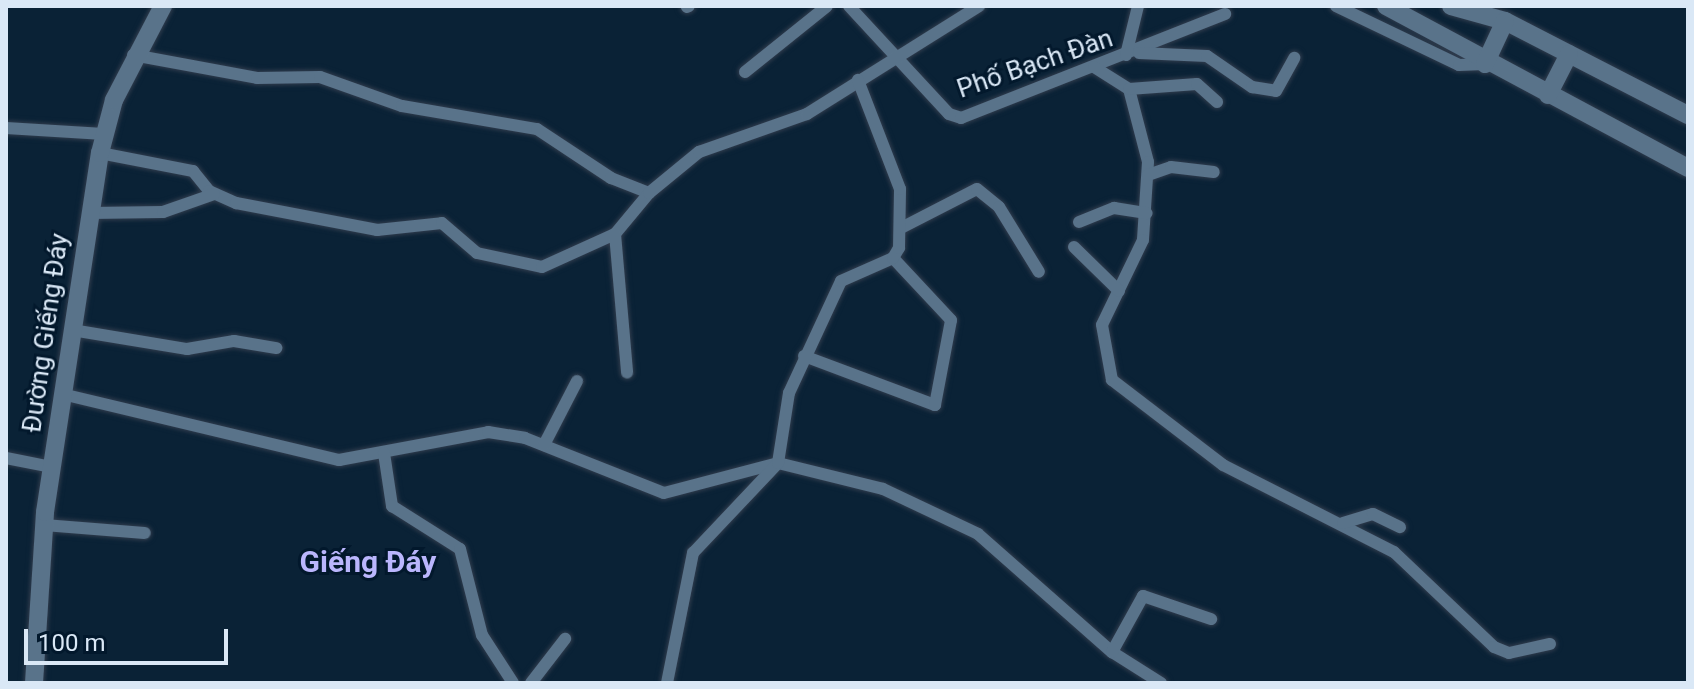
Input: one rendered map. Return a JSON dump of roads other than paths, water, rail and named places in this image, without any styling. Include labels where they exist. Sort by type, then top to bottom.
[{"type":"main road","name":"Đường Giếng Đáy","points":[[34,683],[44,525],[100,153],[133,55],[163,6]]},
{"type":"main road","points":[[1386,6],[1485,64],[1688,169]]},
{"type":"main road","points":[[1451,6],[1505,21],[1688,115]]},
{"type":"main road","points":[[1485,64],[1505,21]]},
{"type":"main road","points":[[1548,95],[1569,54]]},
{"type":"street","points":[[745,72],[827,6]]},
{"type":"street","name":"Phố Bạch Đàn","points":[[849,6],[961,118],[1225,14]]},
{"type":"street","points":[[90,213],[163,212],[214,194],[377,230],[442,223],[474,251],[532,266],[561,262],[615,234],[649,193],[699,152],[807,114],[894,53],[979,6]]},
{"type":"street","points":[[1138,6],[1130,54],[1207,56],[1252,87],[1276,91],[1294,58]]},
{"type":"street","points":[[1336,6],[1459,65],[1485,64]]},
{"type":"street","points":[[1492,6],[1505,21]]},
{"type":"street","points":[[133,55],[257,78],[320,77],[402,106],[537,129],[611,178],[649,193]]},
{"type":"street","points":[[1094,67],[1129,89],[1197,84],[1217,102]]},
{"type":"street","points":[[858,80],[895,172],[901,228],[893,258]]},
{"type":"street","points":[[1129,89],[1148,175],[1147,213],[1130,278],[1105,313],[1101,340],[1119,388],[1233,471],[1343,523],[1400,557],[1494,647],[1509,653],[1550,644]]},
{"type":"street","points":[[6,128],[104,134]]},
{"type":"street","points":[[100,153],[193,171],[214,194]]},
{"type":"street","points":[[1148,175],[1171,167],[1214,172]]},
{"type":"street","points":[[901,228],[977,189],[999,207],[1039,272]]},
{"type":"street","points":[[1079,222],[1114,208],[1147,213]]},
{"type":"street","points":[[615,234],[627,372]]},
{"type":"street","points":[[1074,247],[1119,291]]},
{"type":"street","points":[[667,683],[693,553],[778,463],[789,393],[841,281],[893,258]]},
{"type":"street","points":[[804,356],[935,405],[951,320],[893,258]]},
{"type":"street","points":[[72,330],[187,349],[234,341],[276,348]]},
{"type":"street","points":[[544,445],[577,381]]},
{"type":"street","points":[[62,394],[339,460],[477,432],[544,445],[664,493],[778,463],[896,494],[949,516],[991,544],[1112,652],[1161,683]]},
{"type":"street","points":[[384,453],[392,506],[460,549],[482,635],[513,683]]},
{"type":"street","points":[[6,458],[52,467]]},
{"type":"street","points":[[1343,523],[1373,514],[1400,527]]},
{"type":"street","points":[[44,525],[145,533]]},
{"type":"street","points":[[1112,652],[1143,596],[1211,619]]},
{"type":"street","points":[[531,683],[565,639]]},
{"type":"district","name":"Giếng Đáy","points":[[368,562]]}]
